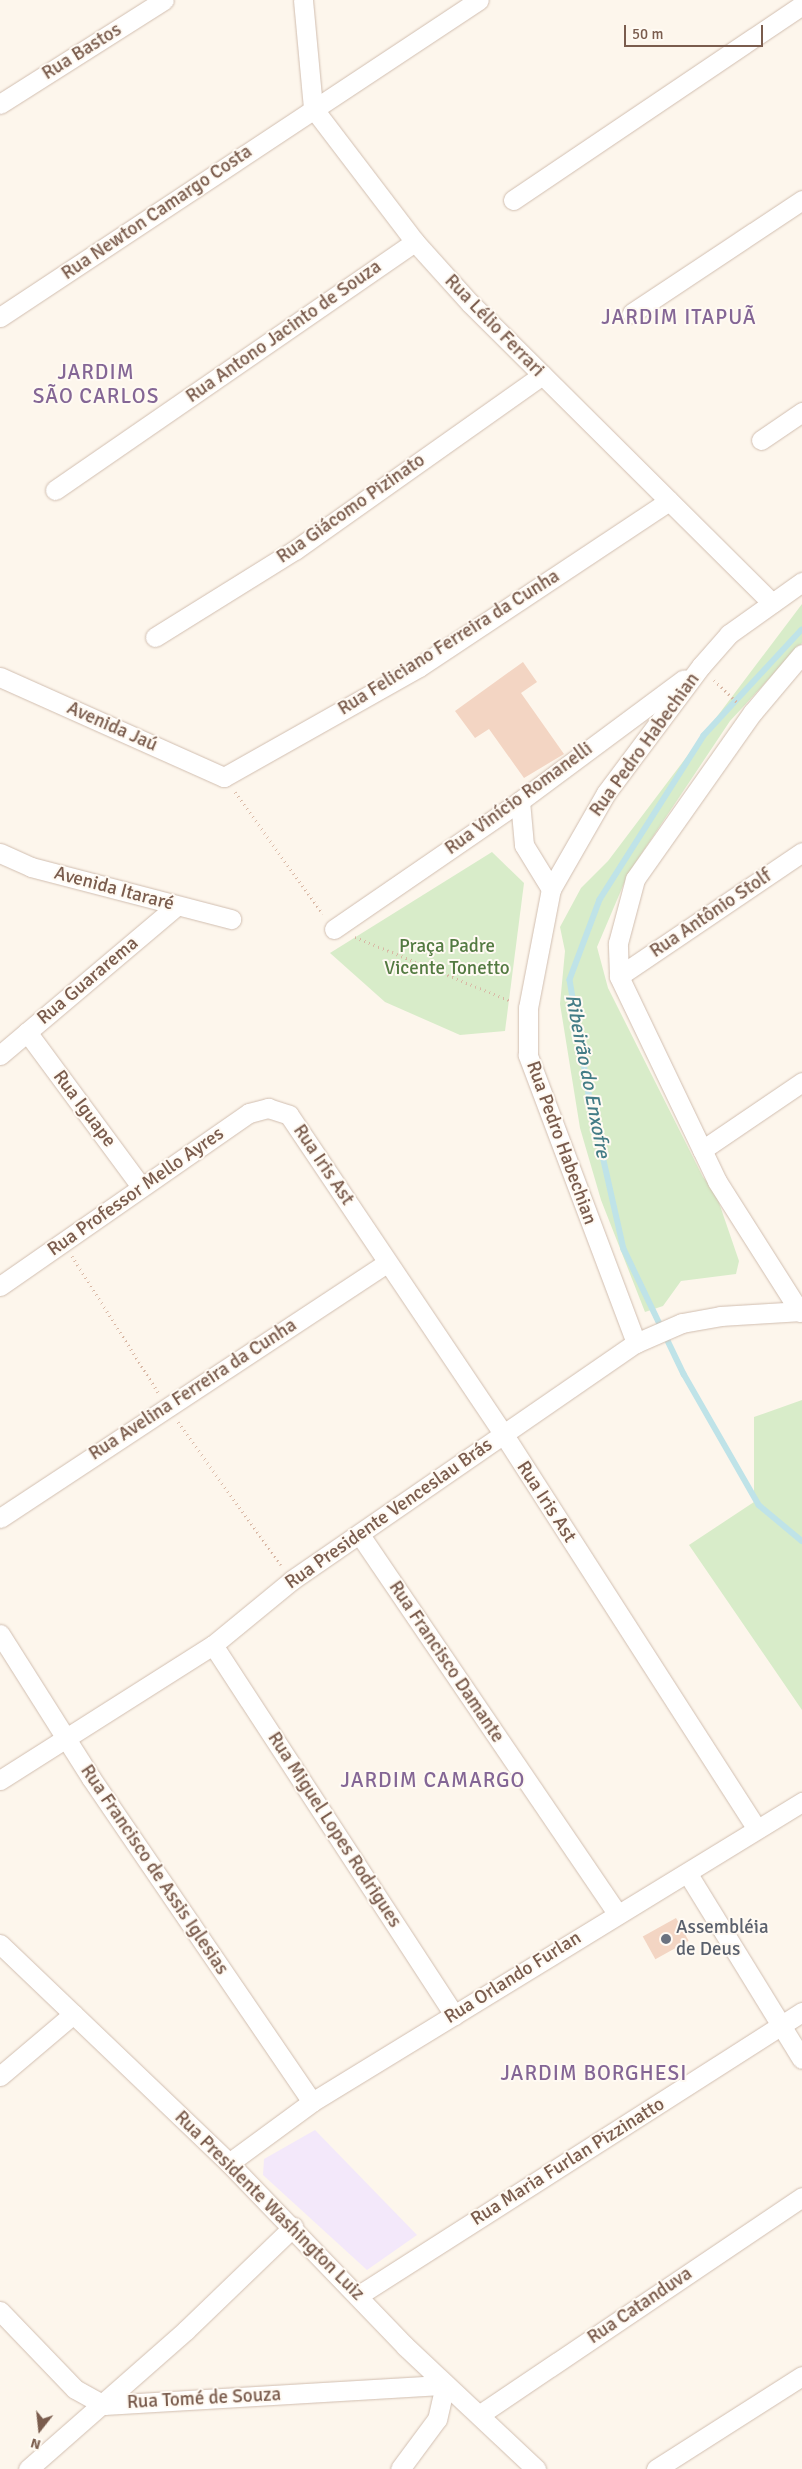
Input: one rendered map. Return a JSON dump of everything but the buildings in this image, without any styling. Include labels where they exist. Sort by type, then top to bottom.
[{"type":"street","name":"Rua Bastos","points":[[0,104],[164,0]]},
{"type":"street","points":[[303,0],[314,108]]},
{"type":"street","name":"Rua Newton Camargo Costa","points":[[0,317],[479,0]]},
{"type":"street","points":[[514,200],[802,5]]},
{"type":"street","name":"Rua Lélio Ferrari","points":[[314,108],[414,242],[542,375],[772,603]]},
{"type":"street","points":[[632,313],[802,200]]},
{"type":"street","name":"Rua Antono Jacinto de Souza","points":[[55,490],[414,242]]},
{"type":"street","name":"Rua Giácomo Pizinato","points":[[155,637],[295,550],[542,375]]},
{"type":"street","points":[[761,440],[802,412]]},
{"type":"street","name":"Rua Feliciano Ferreira da Cunha","points":[[224,777],[419,667],[669,501]]},
{"type":"street","name":"Rua Pedro Habechian","points":[[636,1343],[528,1055],[532,981],[551,888],[606,793],[701,666],[729,634],[802,582]]},
{"type":"street","points":[[801,1312],[717,1181],[620,976],[618,943],[635,879],[753,712],[802,654]]},
{"type":"street","points":[[0,666],[6,679]]},
{"type":"street","name":"Rua Vinício Romanelli","points":[[334,929],[520,801],[701,666]]},
{"type":"street","name":"Avenida Jaú","points":[[6,679],[224,777]]},
{"type":"street","points":[[520,801],[524,845],[551,888]]},
{"type":"street","name":"Rua Antônio Stolf","points":[[620,976],[802,852]]},
{"type":"street","name":"Avenida Itararé","points":[[0,853],[31,867],[175,907],[231,919]]},
{"type":"street","name":"Rua Guararema","points":[[0,1055],[175,907]]},
{"type":"street","name":"Rua Iguape","points":[[27,1032],[140,1185]]},
{"type":"street","points":[[702,1150],[802,1082]]},
{"type":"street","name":"Rua Professor Mello Ayres","points":[[0,1286],[140,1185],[248,1113],[277,1109]]},
{"type":"street","name":"Rua Iris Ast","points":[[277,1109],[302,1128],[387,1264],[504,1435],[757,1829]]},
{"type":"street","name":"Rua Avelina Ferreira da Cunha","points":[[0,1518],[387,1264]]},
{"type":"street","name":"Rua Presidente Venceslau Brás","points":[[0,1780],[67,1741],[213,1645],[292,1580],[360,1535],[636,1343],[682,1323],[720,1316],[801,1312]]},
{"type":"street","name":"Rua Francisco Damante","points":[[360,1535],[617,1913]]},
{"type":"street","name":"Rua Francisco de Assis Iglesias","points":[[0,1634],[67,1741],[312,2102]]},
{"type":"street","name":"Rua Miguel Lopes Rodrigues","points":[[213,1645],[454,2015]]},
{"type":"street","name":"Rua Orlando Furlan","points":[[229,2163],[312,2102],[617,1913],[688,1874],[802,1802]]},
{"type":"street","points":[[688,1874],[802,2059]]},
{"type":"street","name":"Rua Presidente Washington Luiz","points":[[0,1944],[229,2163],[294,2227],[445,2385],[536,2469]]},
{"type":"street","name":"Rua Maria Furlan Pizzinatto","points":[[359,2295],[802,2012]]},
{"type":"street","points":[[0,2076],[72,2014]]},
{"type":"street","name":"Rua Catanduva","points":[[479,2415],[802,2197]]},
{"type":"street","points":[[28,2469],[104,2405],[294,2227]]},
{"type":"street","name":"Rua Tomé de Souza","points":[[0,2311],[75,2389],[104,2405],[445,2385]]},
{"type":"street","points":[[656,2469],[802,2376]]},
{"type":"street","points":[[400,2469],[437,2419],[445,2385]]},
{"type":"shaded area","points":[[315,2130],[417,2235],[367,2270],[263,2175],[264,2159]]},
{"type":"green space","points":[[802,604],[802,643],[730,721],[628,874],[597,947],[608,988],[703,1177],[715,1191],[739,1261],[736,1274],[681,1281],[663,1306],[645,1312],[601,1200],[580,1128],[560,1004],[565,951],[560,927],[581,888],[608,861]]},
{"type":"green space","name":"Praça Padre Vicente Tonetto","points":[[492,852],[524,883],[505,1031],[460,1035],[385,1002],[330,953]]},
{"type":"green space","points":[[802,1400],[802,1710],[689,1545],[754,1502],[754,1417]]},
{"type":"waterway","name":"Ribeirão do Enxofre","points":[[802,630],[704,736],[600,900],[570,980],[589,1094],[624,1249],[684,1374],[759,1505],[802,1541]]},
{"type":"place","name":"Assembléia de Deus","points":[[666,1939]]},
{"type":"district","name":"JARDIM ITAPUÃ","points":[[679,317]]},
{"type":"district","name":"JARDIM SÃO CARLOS","points":[[96,384]]},
{"type":"district","name":"JARDIM CAMARGO","points":[[433,1780]]},
{"type":"district","name":"JARDIM BORGHESI","points":[[594,2073]]}]
